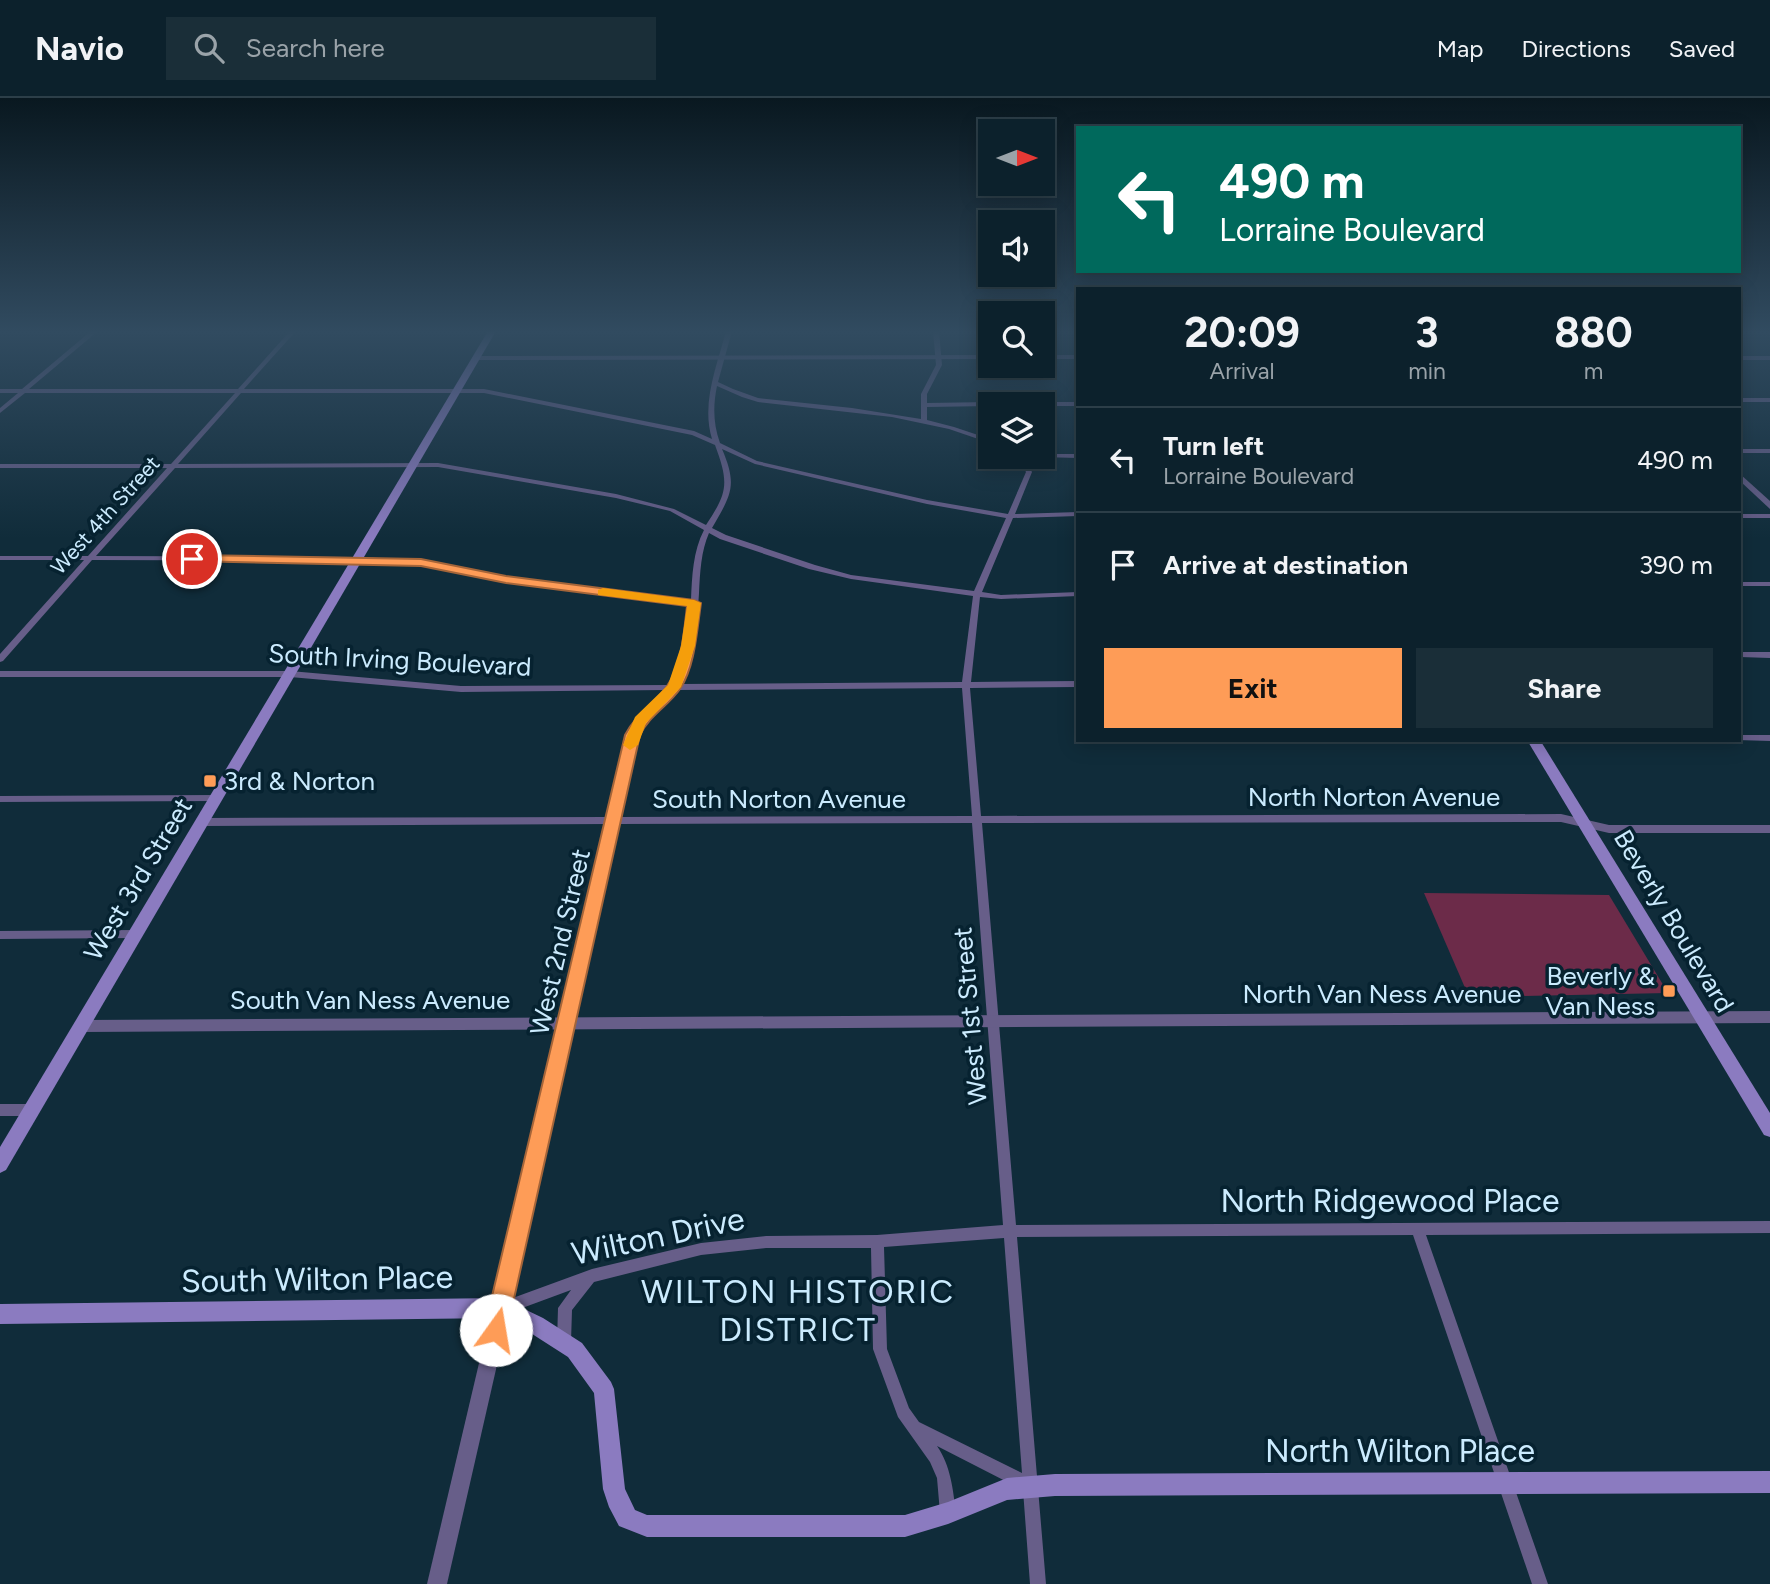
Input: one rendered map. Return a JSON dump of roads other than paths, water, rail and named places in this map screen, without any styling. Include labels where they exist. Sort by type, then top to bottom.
[{"type":"main road","name":"West 3rd Street","points":[[0,1164],[450,400]]},
{"type":"main road","name":"Beverly Boulevard","points":[[1534,742],[1770,1129]]},
{"type":"main road","name":"South Wilton Place","points":[[0,1314],[501,1308],[575,1350],[604,1389],[614,1489],[627,1518],[647,1526],[905,1526],[947,1513],[1007,1489],[1031,1487]]},
{"type":"main road","name":"North Wilton Place","points":[[1031,1487],[1506,1481],[1770,1482]]},
{"type":"street","name":"West 4th Street","points":[[0,659],[231,400]]},
{"type":"street","points":[[534,400],[680,430],[743,458],[927,502],[1009,516],[1076,514]]},
{"type":"street","name":"West 2nd Street","points":[[437,1584],[615,821],[632,735],[640,721],[674,687],[688,646],[694,603],[694,571],[705,528],[723,504],[728,487],[726,466],[711,427],[712,400]]},
{"type":"street","points":[[754,400],[924,420],[978,437]]},
{"type":"street","points":[[924,420],[925,400]]},
{"type":"street","points":[[925,405],[978,404]]},
{"type":"street","points":[[1055,404],[1076,404]]},
{"type":"street","points":[[1741,451],[1770,451]]},
{"type":"street","points":[[1055,456],[1076,456]]},
{"type":"street","points":[[0,466],[414,464],[472,470],[616,496],[672,510],[705,528],[782,557],[851,577],[977,594],[1031,597],[1076,594]]},
{"type":"street","name":"West 1st Street","points":[[1028,469],[1029,472],[977,594],[966,685],[1038,1584]]},
{"type":"street","points":[[1741,478],[1770,506]]},
{"type":"street","points":[[1741,516],[1770,516]]},
{"type":"street","points":[[0,558],[357,559],[421,562],[519,581],[694,603]]},
{"type":"street","points":[[1741,584],[1770,584]]},
{"type":"street","points":[[1741,655],[1770,655]]},
{"type":"street","name":"South Irving Boulevard","points":[[0,674],[290,674],[461,689],[1076,684]]},
{"type":"street","points":[[1741,738],[1770,738]]},
{"type":"street","points":[[0,799],[216,798]]},
{"type":"street","name":"North Norton Avenue","points":[[977,819],[1561,818],[1609,830],[1770,829]]},
{"type":"street","name":"South Norton Avenue","points":[[203,822],[977,819]]},
{"type":"street","points":[[0,936],[136,934]]},
{"type":"street","name":"North Van Ness Avenue","points":[[994,1021],[1770,1017]]},
{"type":"street","name":"South Van Ness Avenue","points":[[82,1026],[994,1021]]},
{"type":"street","points":[[0,1110],[32,1110]]},
{"type":"street","name":"North Ridgewood Place","points":[[877,1241],[1011,1231],[1770,1227]]},
{"type":"street","points":[[1418,1230],[1540,1584]]},
{"type":"street","points":[[877,1241],[880,1349],[903,1412],[936,1457],[944,1478],[947,1513]]},
{"type":"street","name":"Wilton Drive","points":[[501,1308],[592,1276],[701,1249],[766,1242],[877,1241]]},
{"type":"street","points":[[564,1342],[565,1308],[592,1276]]},
{"type":"street","points":[[914,1427],[1031,1487]]},
{"type":"place","name":"3rd & Norton","points":[[210,781]]},
{"type":"place","name":"Beverly & Van Ness","points":[[1669,991]]},
{"type":"district","name":"WILTON HISTORIC DISTRICT","points":[[798,1310]]}]
